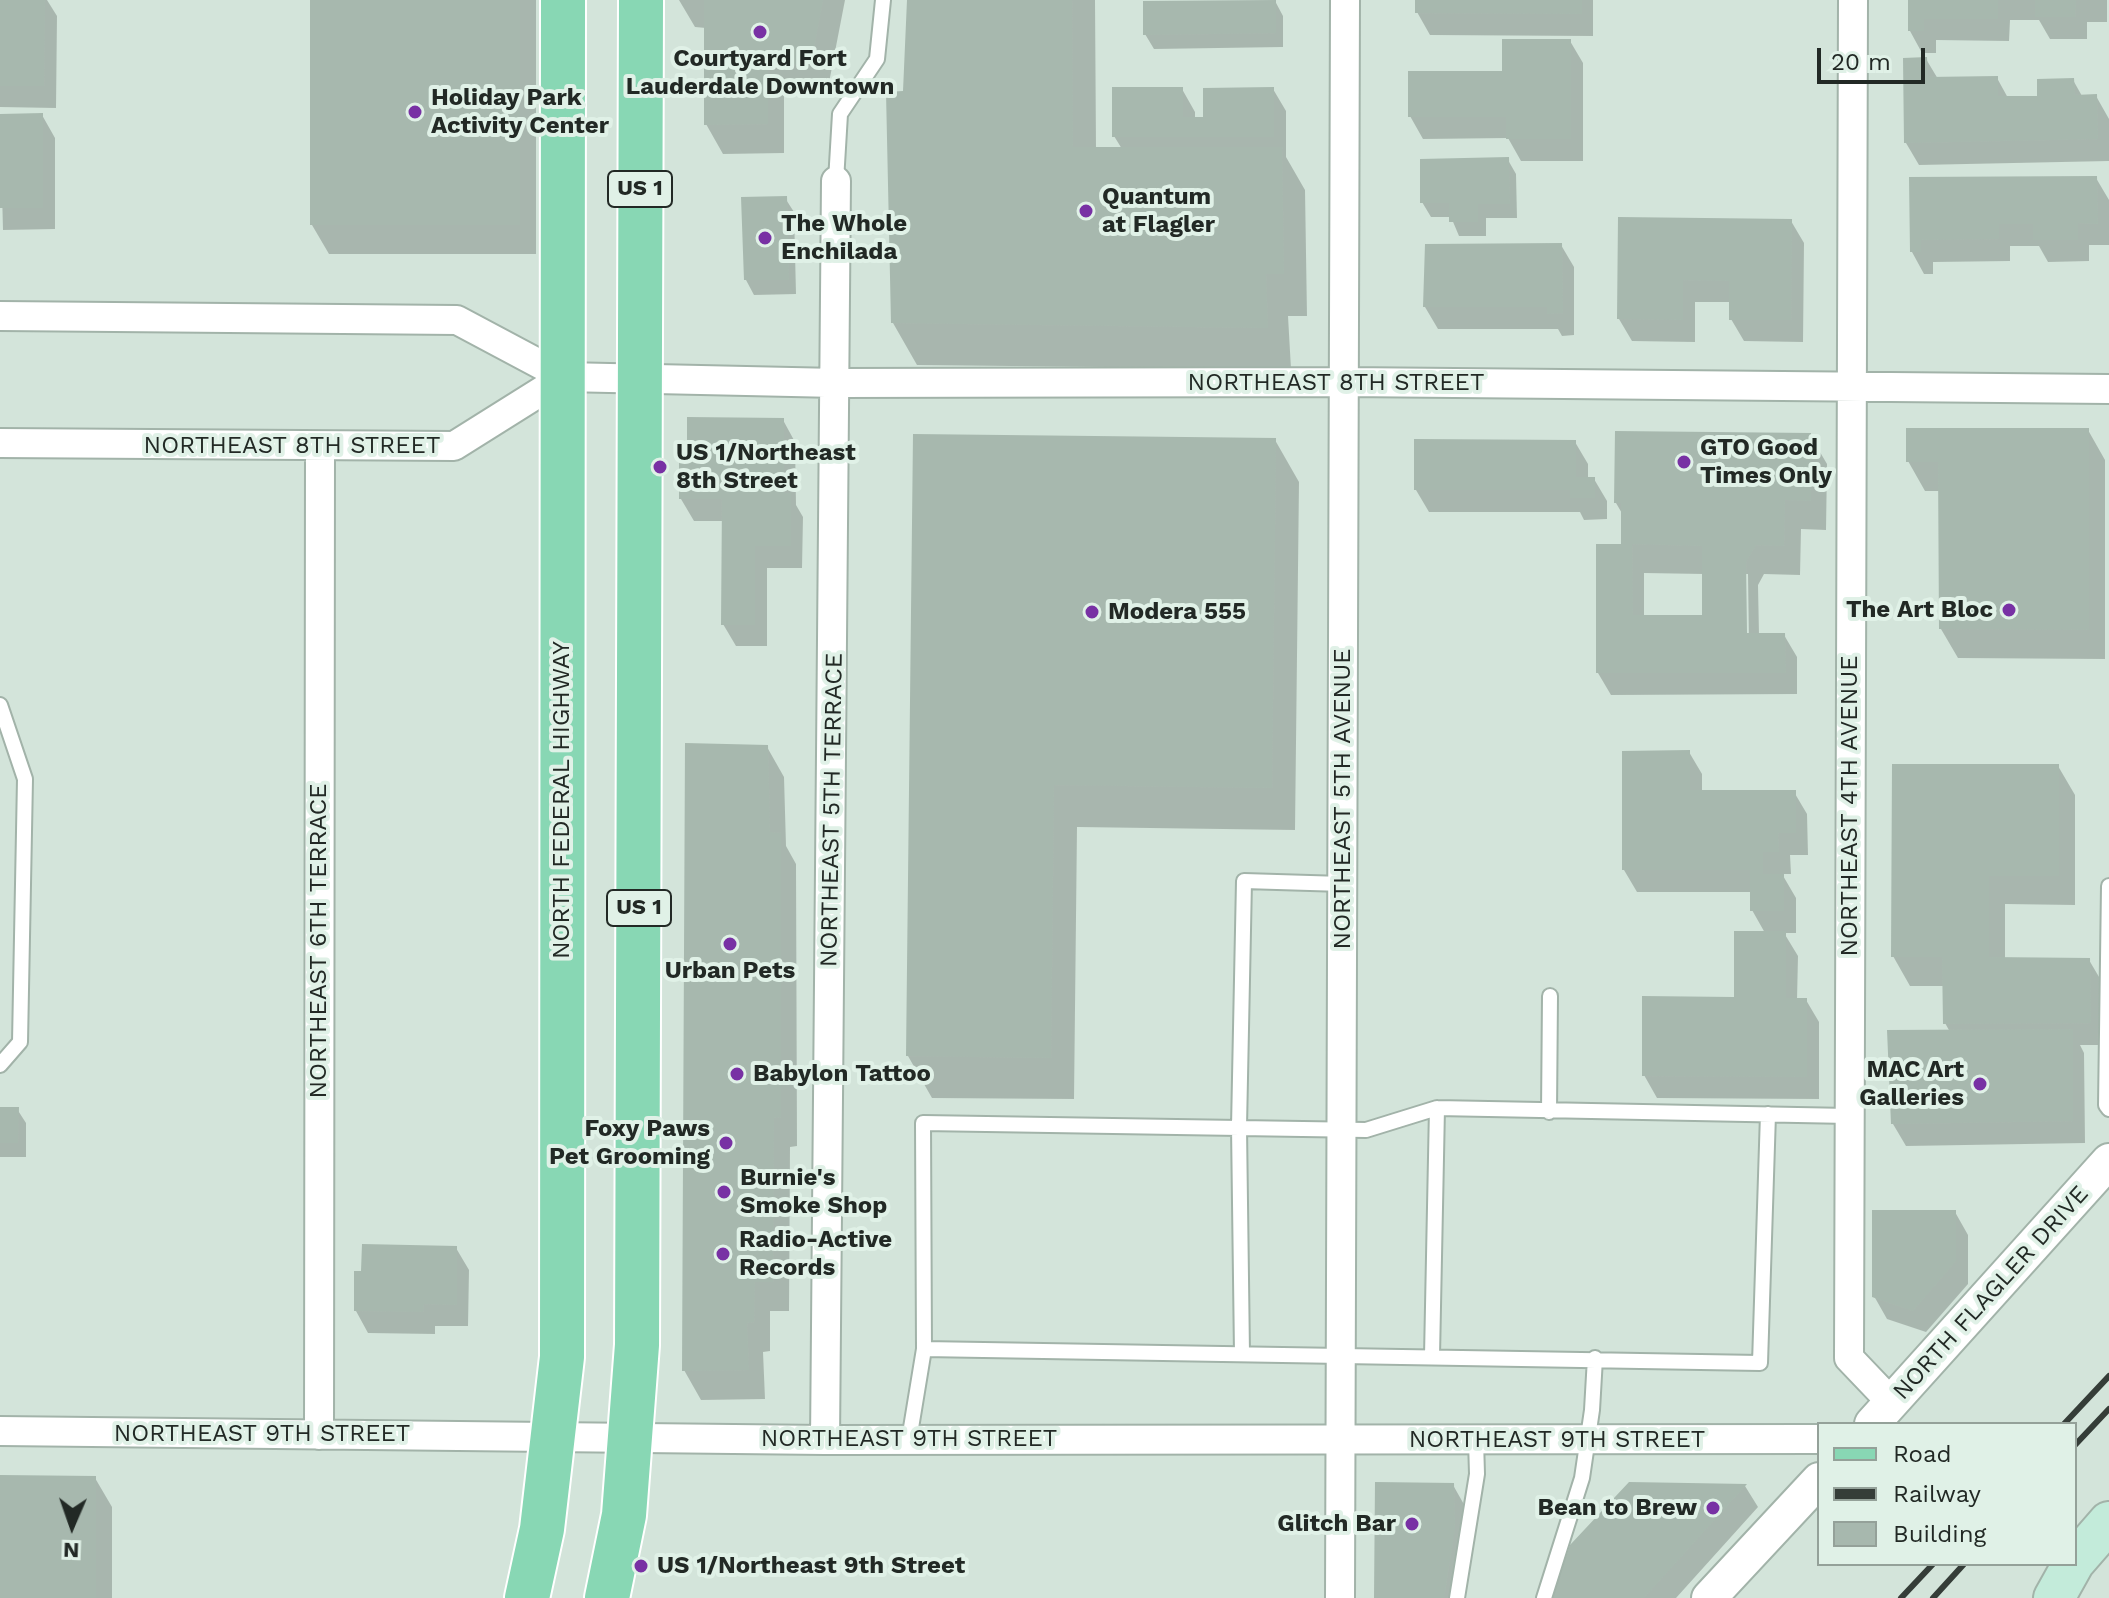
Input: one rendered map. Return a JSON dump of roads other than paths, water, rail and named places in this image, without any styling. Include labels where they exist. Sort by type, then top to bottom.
[{"type":"main road","name":"NORTH FEDERAL HIGHWAY","points":[[527,1598],[542,1529],[562,1357],[563,0]]},
{"type":"main road","name":"US 1","points":[[607,1598],[624,1515],[632,1437],[637,1329],[641,0]]},
{"type":"main road","points":[[2077,1559],[2109,1522]]},
{"type":"main road","points":[[2054,1598],[2072,1566]]},
{"type":"street","name":"NORTHEAST 5TH AVENUE","points":[[1340,1598],[1345,0]]},
{"type":"street","name":"NORTHEAST 4TH AVENUE","points":[[1853,0],[1849,1358],[1882,1414]]},
{"type":"street","name":"NORTHEAST 5TH TERRACE","points":[[825,1440],[837,383],[836,181]]},
{"type":"street","name":"NORTHEAST 8TH STREET","points":[[0,316],[457,320],[564,377],[837,383],[1346,382],[2109,389]]},
{"type":"street","name":"NORTHEAST 8TH STREET","points":[[0,443],[454,446],[564,377]]},
{"type":"street","name":"NORTHEAST 6TH TERRACE","points":[[319,1435],[320,447]]},
{"type":"street","name":"NORTH FLAGLER DRIVE","points":[[1882,1414],[2109,1161]]},
{"type":"street","name":"NORTHEAST 9TH STREET","points":[[0,1431],[825,1440],[1817,1439]]},
{"type":"street","points":[[1709,1598],[1817,1482]]},
{"type":"lane","points":[[836,181],[840,114],[877,59],[883,0]]},
{"type":"lane","points":[[0,705],[25,779],[20,1042],[0,1065]]},
{"type":"lane","points":[[1242,1354],[1239,1127],[1244,881],[1343,884]]},
{"type":"lane","points":[[2109,886],[2106,1105],[2109,1109]]},
{"type":"lane","points":[[1549,1112],[1550,996]]},
{"type":"lane","points":[[909,1440],[924,1349],[923,1123],[1366,1130],[1437,1108],[1849,1116]]},
{"type":"lane","points":[[1432,1356],[1437,1108]]},
{"type":"lane","points":[[924,1349],[1760,1363],[1768,1114]]},
{"type":"lane","points":[[1544,1598],[1582,1478],[1595,1358]]},
{"type":"lane","points":[[1457,1598],[1477,1474],[1476,1440]]},
{"type":"railway","points":[[2066,1422],[2109,1376]]},
{"type":"railway","points":[[2077,1443],[2109,1409]]},
{"type":"railway","points":[[1901,1598],[1931,1566]]},
{"type":"railway","points":[[1933,1598],[1962,1566]]},
{"type":"place","name":"Courtyard Fort Lauderdale Downtown","points":[[760,32]]},
{"type":"place","name":"Holiday Park Activity Center","points":[[415,112]]},
{"type":"place","name":"Quantum at Flagler","points":[[1086,211]]},
{"type":"place","name":"The Whole Enchilada","points":[[765,238]]},
{"type":"place","name":"GTO Good Times Only","points":[[1684,462]]},
{"type":"place","name":"US 1/Northeast 8th Street","points":[[660,467]]},
{"type":"place","name":"The Art Bloc","points":[[2009,610]]},
{"type":"place","name":"Modera 555","points":[[1092,612]]},
{"type":"place","name":"Urban Pets","points":[[730,944]]},
{"type":"place","name":"Babylon Tattoo","points":[[737,1074]]},
{"type":"place","name":"MAC Art Galleries","points":[[1980,1084]]},
{"type":"place","name":"Foxy Paws Pet Grooming","points":[[726,1143]]},
{"type":"place","name":"Burnie's Smoke Shop","points":[[724,1192]]},
{"type":"place","name":"Radio-Active Records","points":[[723,1254]]},
{"type":"place","name":"Bean to Brew","points":[[1713,1508]]},
{"type":"place","name":"Glitch Bar","points":[[1412,1524]]},
{"type":"place","name":"US 1/Northeast 9th Street","points":[[641,1566]]}]
